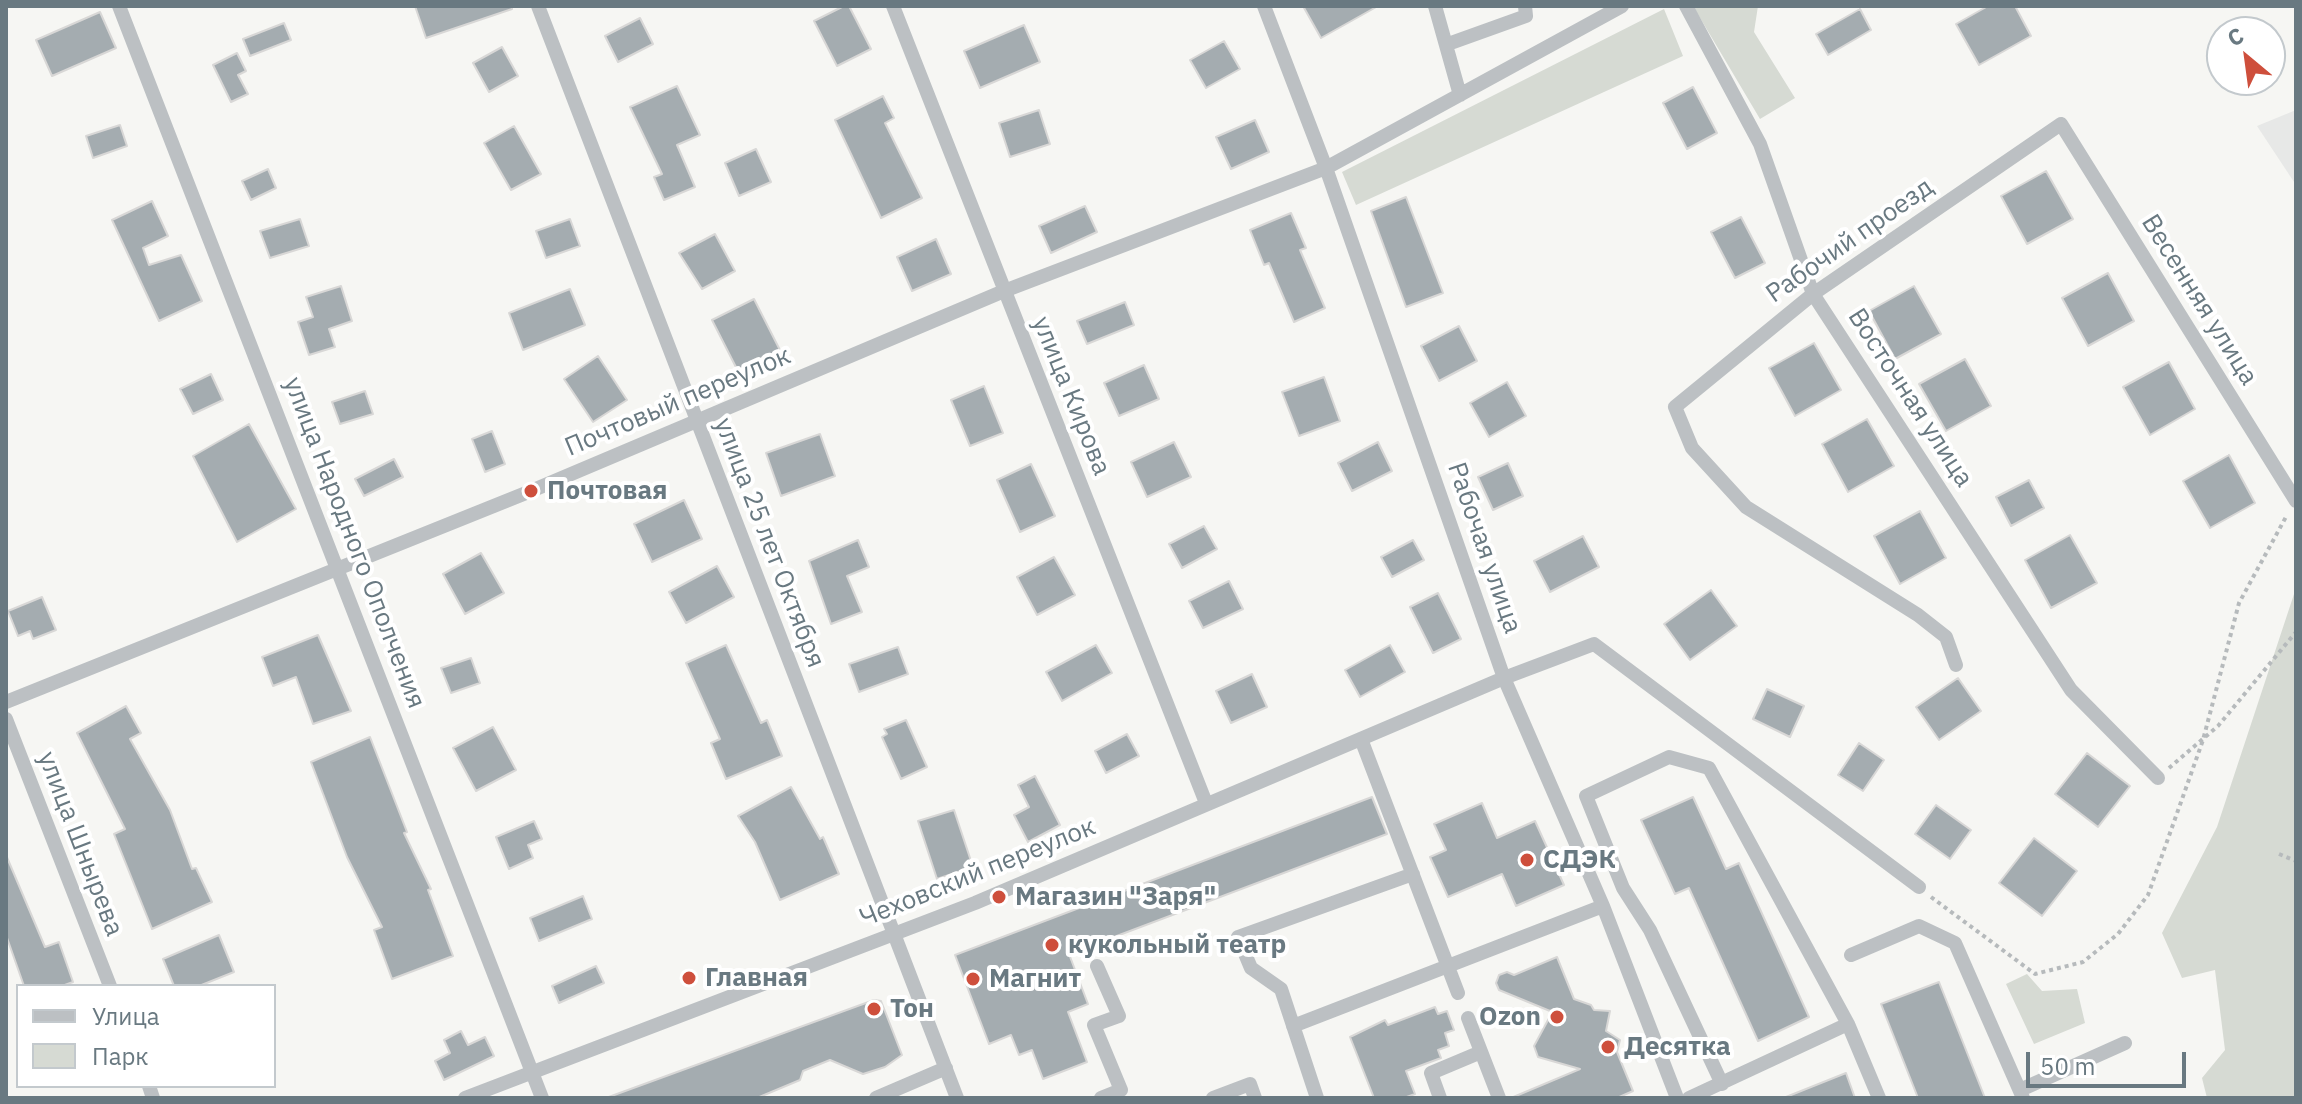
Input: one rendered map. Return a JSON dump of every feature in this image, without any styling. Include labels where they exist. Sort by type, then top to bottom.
[{"type":"street","name":"улица Народного Ополчения","points":[[119,6],[542,1098]]},
{"type":"street","name":"улица 25 лет Октября","points":[[538,6],[957,1098]]},
{"type":"street","name":"улица Кирова","points":[[893,6],[1206,803]]},
{"type":"street","name":"Рабочая улица","points":[[1264,6],[1326,168],[1504,678],[1603,906],[1677,1098]]},
{"type":"street","points":[[1435,6],[1460,95]]},
{"type":"street","points":[[1448,44],[1526,16],[1525,6]]},
{"type":"street","name":"Почтовый переулок","points":[[6,702],[339,569],[1004,291],[1326,168],[1622,6]]},
{"type":"street","name":"Восточная улица","points":[[1686,6],[1760,144],[1813,294],[2071,690],[2158,778]]},
{"type":"street","name":"Рабочий проезд","points":[[1956,665],[1946,637],[1918,615],[1746,507],[1692,448],[1675,407],[1813,294],[2061,124]]},
{"type":"street","name":"Весенняя улица","points":[[2061,124],[2296,502]]},
{"type":"street","name":"Чеховский переулок","points":[[465,1098],[975,903],[1504,678],[1594,644],[1919,887]]},
{"type":"street","name":"улица Шнырева","points":[[6,719],[109,984]]},
{"type":"street","points":[[1361,739],[1458,993]]},
{"type":"street","points":[[1722,1084],[1650,930],[1623,888],[1586,796],[1669,757],[1709,768],[1848,1024],[1879,1098]]},
{"type":"street","points":[[1317,1098],[1281,989],[1251,968],[1238,937],[1413,874]]},
{"type":"street","points":[[1293,1026],[1603,906]]},
{"type":"street","points":[[1851,955],[1919,926],[1955,943],[2021,1094],[2125,1043]]},
{"type":"street","points":[[1097,966],[1119,1016],[1094,1025],[1121,1090],[1101,1098]]},
{"type":"street","points":[[1468,1018],[1499,1098]]},
{"type":"street","points":[[1689,1098],[1848,1024]]},
{"type":"street","points":[[1440,1098],[1431,1073],[1481,1052]]},
{"type":"street","points":[[876,1098],[946,1068]]},
{"type":"street","points":[[1213,1098],[1250,1084],[1255,1098]]},
{"type":"path","points":[[1919,887],[2035,974],[2083,962],[2118,934],[2148,895],[2203,740],[2239,603],[2280,523],[2296,502]]},
{"type":"path","points":[[2158,778],[2203,740],[2296,632]]},
{"type":"path","points":[[2279,854],[2296,861]]},
{"type":"shaded area","points":[[2296,110],[2296,185],[2257,126]]},
{"type":"green space","points":[[1693,6],[1758,6],[1754,32],[1795,98],[1760,119]]},
{"type":"green space","points":[[1664,9],[1683,56],[1356,205],[1342,172]]},
{"type":"green space","points":[[2296,588],[2296,1098],[2207,1098],[2202,1078],[2225,1050],[2215,970],[2182,978],[2162,933],[2217,827]]},
{"type":"green space","points":[[2027,974],[2042,991],[2077,989],[2085,1023],[2034,1044],[2006,984]]},
{"type":"building","points":[[415,6],[512,6],[512,9],[426,38]]},
{"type":"building","points":[[849,6],[871,49],[837,66],[814,21]]},
{"type":"building","points":[[1303,6],[1378,6],[1321,38]]},
{"type":"building","points":[[1988,6],[2015,6],[2031,36],[1979,65],[1956,24]]},
{"type":"building","points":[[1860,9],[1871,30],[1828,55],[1816,34]]},
{"type":"building","points":[[100,12],[116,48],[52,76],[36,40]]},
{"type":"building","points":[[640,18],[653,44],[618,62],[605,36]]},
{"type":"building","points":[[284,23],[291,40],[250,56],[243,39]]},
{"type":"building","points":[[1024,25],[1040,62],[980,88],[964,51]]},
{"type":"building","points":[[1224,41],[1240,69],[1206,88],[1190,60]]},
{"type":"building","points":[[502,47],[518,76],[489,92],[473,63]]},
{"type":"building","points":[[237,53],[246,71],[238,75],[248,94],[231,102],[213,65]]},
{"type":"building","points":[[677,86],[700,135],[677,145],[695,187],[664,200],[654,177],[662,174],[630,107]]},
{"type":"building","points":[[1693,87],[1717,133],[1687,149],[1663,103]]},
{"type":"building","points":[[883,96],[894,118],[885,123],[922,198],[881,218],[835,120]]},
{"type":"building","points":[[1039,110],[1050,144],[1010,157],[999,123]]},
{"type":"building","points":[[1255,120],[1269,152],[1231,169],[1216,137]]},
{"type":"building","points":[[120,125],[127,146],[93,158],[86,136]]},
{"type":"building","points":[[514,126],[541,174],[511,190],[484,143]]},
{"type":"building","points":[[756,149],[771,182],[739,196],[725,163]]},
{"type":"building","points":[[268,169],[276,188],[251,200],[242,181]]},
{"type":"building","points":[[2046,171],[2073,219],[2027,244],[2001,196]]},
{"type":"building","points":[[1406,197],[1443,293],[1406,307],[1371,211]]},
{"type":"building","points":[[152,201],[168,236],[143,248],[149,265],[181,255],[202,301],[159,321],[112,220]]},
{"type":"building","points":[[1085,206],[1097,232],[1051,253],[1039,226]]},
{"type":"building","points":[[1291,213],[1306,248],[1300,250],[1325,308],[1294,322],[1269,263],[1264,265],[1250,230]]},
{"type":"building","points":[[1741,217],[1765,263],[1735,278],[1711,232]]},
{"type":"building","points":[[300,219],[309,246],[270,258],[260,231]]},
{"type":"building","points":[[570,219],[580,246],[546,258],[536,231]]},
{"type":"building","points":[[715,234],[735,271],[702,289],[679,253]]},
{"type":"building","points":[[936,239],[951,274],[912,291],[897,257]]},
{"type":"building","points":[[2108,273],[2134,321],[2088,346],[2062,298]]},
{"type":"building","points":[[341,286],[352,321],[329,329],[335,347],[309,355],[298,322],[313,317],[306,297]]},
{"type":"building","points":[[1914,286],[1941,334],[1895,359],[1869,311]]},
{"type":"building","points":[[570,289],[585,325],[523,350],[509,313]]},
{"type":"building","points":[[754,299],[785,360],[743,381],[712,320]]},
{"type":"building","points":[[1125,302],[1134,325],[1087,344],[1077,321]]},
{"type":"building","points":[[1459,326],[1477,361],[1439,381],[1421,346]]},
{"type":"building","points":[[1814,343],[1841,390],[1795,416],[1769,368]]},
{"type":"building","points":[[598,356],[627,400],[593,422],[564,379]]},
{"type":"building","points":[[1965,359],[1991,406],[1946,431],[1919,384]]},
{"type":"building","points":[[2169,362],[2195,409],[2150,435],[2123,387]]},
{"type":"building","points":[[1144,365],[1159,399],[1119,416],[1104,383]]},
{"type":"building","points":[[211,374],[223,400],[193,414],[180,389]]},
{"type":"building","points":[[1324,377],[1340,421],[1299,436],[1282,392]]},
{"type":"building","points":[[1507,382],[1526,416],[1489,437],[1470,403]]},
{"type":"building","points":[[984,386],[1003,433],[970,446],[951,400]]},
{"type":"building","points":[[365,391],[373,414],[340,424],[332,402]]},
{"type":"building","points":[[1867,419],[1894,466],[1848,492],[1822,444]]},
{"type":"building","points":[[249,424],[296,509],[237,542],[193,456]]},
{"type":"building","points":[[492,431],[505,464],[485,472],[472,439]]},
{"type":"building","points":[[820,434],[835,476],[781,496],[766,453]]},
{"type":"building","points":[[1174,442],[1191,477],[1147,497],[1131,462]]},
{"type":"building","points":[[1378,442],[1392,471],[1352,491],[1338,463]]},
{"type":"building","points":[[2229,455],[2255,503],[2210,528],[2183,481]]},
{"type":"building","points":[[394,459],[403,477],[364,496],[355,479]]},
{"type":"building","points":[[1508,463],[1523,496],[1493,510],[1478,477]]},
{"type":"building","points":[[1031,464],[1055,516],[1020,532],[997,480]]},
{"type":"building","points":[[2029,480],[2044,508],[2011,526],[1996,497]]},
{"type":"building","points":[[684,500],[702,539],[652,562],[634,524]]},
{"type":"building","points":[[1920,511],[1946,558],[1900,584],[1874,536]]},
{"type":"building","points":[[1204,526],[1217,549],[1182,568],[1169,544]]},
{"type":"building","points":[[2070,535],[2097,583],[2051,608],[2025,560]]},
{"type":"building","points":[[1583,536],[1599,567],[1550,592],[1534,561]]},
{"type":"building","points":[[858,540],[869,567],[847,576],[862,612],[831,624],[809,561]]},
{"type":"building","points":[[1413,540],[1424,560],[1392,577],[1381,557]]},
{"type":"building","points":[[481,553],[504,593],[465,614],[443,574]]},
{"type":"building","points":[[1054,557],[1075,595],[1037,615],[1017,577]]},
{"type":"building","points":[[717,566],[734,597],[686,623],[669,592]]},
{"type":"building","points":[[1229,581],[1243,609],[1203,628],[1189,601]]},
{"type":"building","points":[[1711,590],[1737,626],[1690,660],[1664,624]]},
{"type":"building","points":[[1438,593],[1461,639],[1433,653],[1410,607]]},
{"type":"building","points":[[42,597],[56,630],[33,639],[30,631],[18,636],[8,611]]},
{"type":"building","points":[[318,635],[351,711],[313,724],[296,677],[273,686],[262,657]]},
{"type":"building","points":[[726,645],[761,723],[767,720],[782,756],[726,779],[711,743],[720,739],[686,663]]},
{"type":"building","points":[[1096,645],[1112,673],[1062,701],[1046,672]]},
{"type":"building","points":[[1390,645],[1405,672],[1360,697],[1345,670]]},
{"type":"building","points":[[898,647],[908,674],[859,692],[849,664]]},
{"type":"building","points":[[471,658],[480,683],[451,693],[441,668]]},
{"type":"building","points":[[1252,674],[1267,707],[1231,723],[1216,691]]},
{"type":"building","points":[[1958,678],[1981,711],[1939,740],[1916,707]]},
{"type":"building","points":[[1767,689],[1804,706],[1790,737],[1753,719]]},
{"type":"building","points":[[126,706],[141,733],[130,739],[170,810],[192,869],[196,868],[212,902],[152,929],[114,834],[125,829],[77,733]]},
{"type":"building","points":[[906,720],[927,767],[901,779],[882,737],[887,734],[884,729]]},
{"type":"building","points":[[493,727],[516,770],[476,791],[453,748]]},
{"type":"building","points":[[1127,734],[1139,756],[1106,773],[1095,751]]},
{"type":"building","points":[[370,737],[407,832],[404,833],[431,889],[428,890],[453,956],[392,979],[374,930],[382,927],[347,857],[311,762]]},
{"type":"building","points":[[1859,743],[1884,760],[1863,791],[1838,775]]},
{"type":"building","points":[[2087,753],[2130,786],[2098,827],[2055,794]]},
{"type":"building","points":[[1035,776],[1060,825],[1028,842],[1014,815],[1029,807],[1018,785]]},
{"type":"building","points":[[791,787],[820,839],[823,837],[839,874],[780,900],[755,842],[738,816]]},
{"type":"building","points":[[1372,797],[1387,834],[1069,954],[1088,1004],[1068,1012],[1087,1062],[1043,1079],[1032,1050],[1019,1055],[1011,1035],[989,1044],[955,955]]},
{"type":"building","points":[[1693,797],[1726,869],[1739,863],[1809,1017],[1758,1041],[1689,888],[1675,894],[1641,820]]},
{"type":"building","points":[[1482,803],[1497,838],[1535,821],[1564,885],[1516,906],[1502,874],[1448,897],[1430,857],[1446,850],[1434,824]]},
{"type":"building","points":[[1936,805],[1971,830],[1950,859],[1915,834]]},
{"type":"building","points":[[954,810],[973,867],[937,879],[918,821]]},
{"type":"building","points":[[534,821],[542,839],[528,845],[533,858],[509,869],[496,837]]},
{"type":"building","points":[[2034,838],[2077,871],[2042,916],[1999,883]]},
{"type":"building","points":[[6,855],[45,947],[59,942],[73,982],[23,984],[6,935]]},
{"type":"building","points":[[583,896],[592,919],[539,941],[530,918]]},
{"type":"building","points":[[219,935],[234,972],[204,984],[173,984],[163,959]]},
{"type":"building","points":[[1557,957],[1574,999],[1591,1005],[1594,1010],[1610,1011],[1606,1031],[1620,1040],[1617,1052],[1633,1091],[1617,1098],[1511,1098],[1580,1069],[1538,1057],[1534,1046],[1554,1009],[1550,1011],[1499,990],[1496,983],[1499,975],[1507,972],[1514,975]]},
{"type":"building","points":[[596,966],[604,983],[559,1003],[552,986]]},
{"type":"building","points":[[1939,982],[1985,1098],[1918,1098],[1881,1004]]},
{"type":"building","points":[[874,1000],[881,1001],[902,1055],[885,1067],[863,1074],[830,1060],[803,1071],[800,1080],[757,1098],[606,1098]]},
{"type":"building","points":[[1435,1007],[1438,1014],[1447,1011],[1454,1030],[1445,1033],[1449,1046],[1438,1050],[1441,1058],[1406,1071],[1415,1094],[1404,1098],[1374,1098],[1350,1037],[1385,1020],[1388,1025]]},
{"type":"building","points":[[461,1031],[468,1045],[485,1037],[494,1056],[444,1080],[435,1061],[450,1053],[444,1040]]},
{"type":"building","points":[[1846,1073],[1855,1098],[1786,1098],[1786,1097]]},
{"type":"place","name":"Почтовая","points":[[531,491]]},
{"type":"place","name":"СДЭК","points":[[1527,860]]},
{"type":"place","name":"Магазин \"Заря\"","points":[[999,897]]},
{"type":"place","name":"кукольный театр","points":[[1052,945]]},
{"type":"place","name":"Главная","points":[[689,978]]},
{"type":"place","name":"Магнит","points":[[973,979]]},
{"type":"place","name":"Тон","points":[[874,1009]]},
{"type":"place","name":"Ozon","points":[[1557,1017]]},
{"type":"place","name":"Десятка","points":[[1608,1047]]}]
